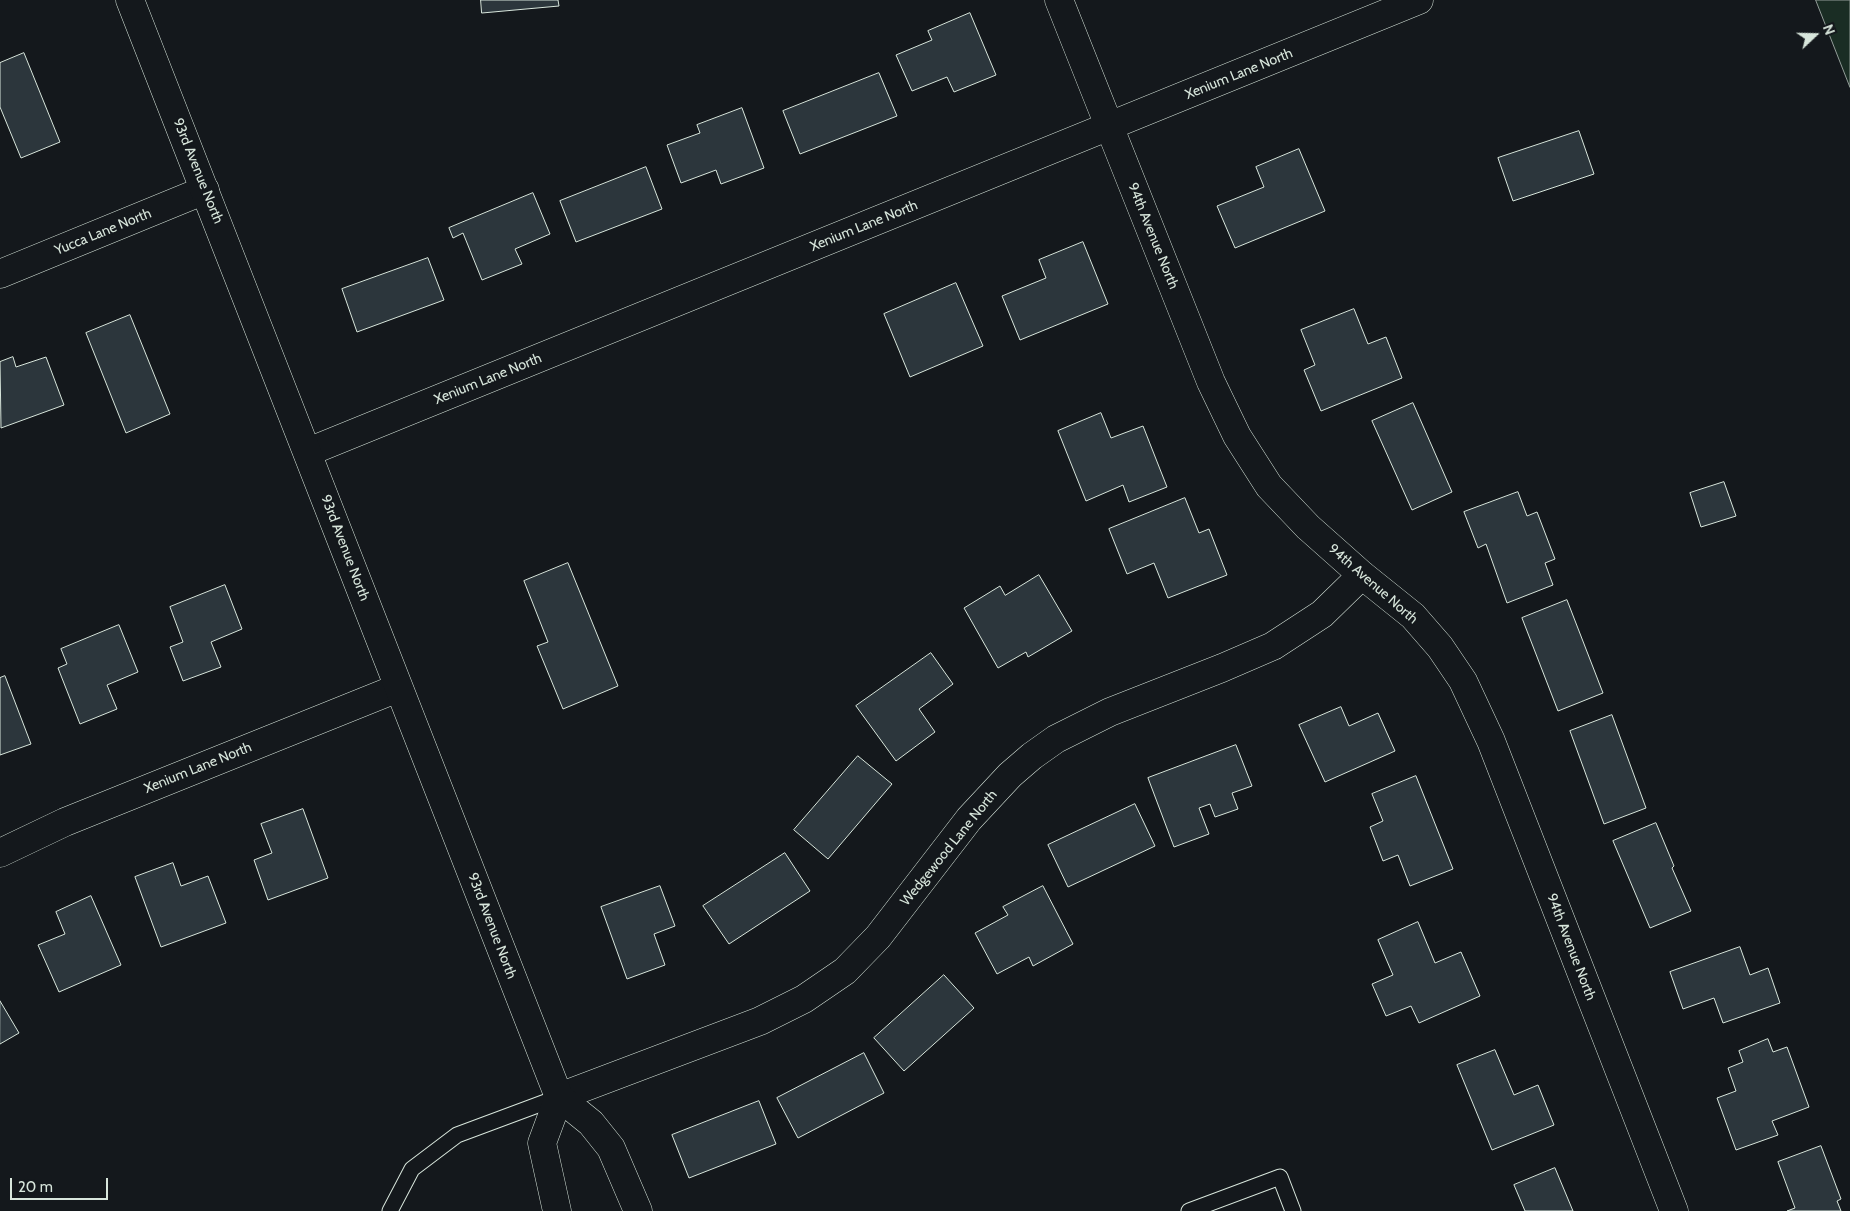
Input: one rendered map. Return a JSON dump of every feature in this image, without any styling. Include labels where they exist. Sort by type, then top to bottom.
[{"type":"street","name":"93rd Avenue North","points":[[130,0],[559,1097],[591,1123],[611,1148],[638,1211]]},
{"type":"street","name":"94th Avenue North","points":[[1059,0],[1211,382],[1237,436],[1269,486],[1308,527],[1362,575],[1413,616],[1440,647],[1463,681],[1491,741],[1674,1211]]},
{"type":"street","name":"Xenium Lane North","points":[[308,452],[1419,0]]},
{"type":"street","name":"Yucca Lane North","points":[[0,274],[205,190]]},
{"type":"street","name":"Wedgewood Lane North","points":[[559,1097],[760,1021],[804,999],[845,971],[852,964],[878,936],[969,819],[1010,775],[1032,756],[1056,740],[1110,712],[1274,646],[1322,614],[1362,575]]},
{"type":"street","name":"Xenium Lane North","points":[[0,853],[65,822],[398,688]]},
{"type":"street","points":[[557,1211],[542,1143],[559,1097]]},
{"type":"lane","points":[[390,1211],[412,1169],[457,1136],[494,1120],[559,1097]]},
{"type":"lane","points":[[1189,1211],[1280,1177],[1293,1211]]},
{"type":"green space","points":[[1816,0],[1850,0],[1850,87]]},
{"type":"building","points":[[481,0],[558,0],[559,6],[482,13]]},
{"type":"building","points":[[970,13],[996,75],[954,92],[947,77],[912,91],[896,55],[932,40],[928,31]]},
{"type":"building","points":[[24,53],[60,142],[21,158],[0,107],[0,63]]},
{"type":"building","points":[[879,73],[897,116],[800,154],[783,111]]},
{"type":"building","points":[[742,108],[764,168],[721,184],[716,170],[681,183],[667,145],[700,133],[697,125]]},
{"type":"building","points":[[1579,131],[1594,174],[1513,201],[1498,158]]},
{"type":"building","points":[[1299,149],[1325,211],[1235,248],[1217,206],[1264,187],[1256,167]]},
{"type":"building","points":[[646,167],[662,209],[576,242],[560,201]]},
{"type":"building","points":[[533,193],[550,234],[515,249],[522,264],[482,280],[463,233],[453,238],[449,228]]},
{"type":"building","points":[[1083,242],[1108,304],[1020,340],[1002,296],[1046,278],[1039,260]]},
{"type":"building","points":[[428,258],[444,300],[357,332],[342,289]]},
{"type":"building","points":[[956,283],[983,346],[910,377],[884,314]]},
{"type":"building","points":[[1354,309],[1368,344],[1386,337],[1402,378],[1321,411],[1304,370],[1315,365],[1301,330]]},
{"type":"building","points":[[130,315],[170,414],[126,433],[86,333]]},
{"type":"building","points":[[13,357],[16,367],[46,357],[64,405],[1,428],[0,362]]},
{"type":"building","points":[[1413,403],[1452,492],[1412,510],[1372,421]]},
{"type":"building","points":[[1101,413],[1111,438],[1143,426],[1167,487],[1129,502],[1123,485],[1086,501],[1058,431]]},
{"type":"building","points":[[1724,482],[1736,516],[1701,527],[1690,493]]},
{"type":"building","points":[[1518,492],[1527,516],[1537,512],[1555,559],[1545,563],[1553,585],[1507,603],[1486,544],[1478,548],[1464,512]]},
{"type":"building","points":[[1185,498],[1199,533],[1209,529],[1227,575],[1168,598],[1154,563],[1127,574],[1109,529]]},
{"type":"building","points":[[568,563],[618,686],[563,709],[537,646],[548,642],[524,581]]},
{"type":"building","points":[[1039,575],[1072,631],[1028,657],[1026,652],[998,668],[964,608],[1000,586],[1005,595]]},
{"type":"building","points":[[225,585],[242,629],[211,642],[221,667],[183,681],[170,647],[183,642],[170,607]]},
{"type":"building","points":[[1567,600],[1603,693],[1558,711],[1522,618]]},
{"type":"building","points":[[119,625],[138,672],[107,685],[117,709],[80,724],[58,668],[67,664],[61,649]]},
{"type":"building","points":[[931,653],[953,684],[919,709],[935,732],[896,761],[856,706]]},
{"type":"building","points":[[5,676],[31,744],[0,755],[0,678]]},
{"type":"building","points":[[1341,707],[1349,726],[1378,713],[1395,751],[1325,782],[1299,725]]},
{"type":"building","points":[[1612,715],[1646,808],[1604,824],[1570,731]]},
{"type":"building","points":[[1236,745],[1252,786],[1232,793],[1238,809],[1215,817],[1210,804],[1199,808],[1209,834],[1174,847],[1148,778]]},
{"type":"building","points":[[858,756],[892,784],[828,859],[794,830]]},
{"type":"building","points":[[1416,776],[1453,869],[1410,886],[1398,855],[1383,861],[1370,827],[1383,821],[1372,794]]},
{"type":"building","points":[[1135,804],[1155,846],[1068,887],[1048,845]]},
{"type":"building","points":[[303,809],[328,878],[268,900],[254,860],[272,853],[261,824]]},
{"type":"building","points":[[1656,823],[1674,866],[1672,868],[1691,911],[1650,928],[1613,841]]},
{"type":"building","points":[[785,853],[810,891],[729,944],[703,906]]},
{"type":"building","points":[[173,863],[181,886],[208,876],[226,923],[161,947],[135,877]]},
{"type":"building","points":[[660,886],[675,926],[654,934],[665,965],[627,979],[601,907]]},
{"type":"building","points":[[1043,886],[1073,944],[1033,966],[1029,957],[997,974],[975,933],[1008,915],[1003,907]]},
{"type":"building","points":[[91,896],[121,965],[59,992],[38,945],[65,934],[56,912]]},
{"type":"building","points":[[1418,922],[1435,963],[1461,952],[1480,996],[1419,1023],[1411,1006],[1386,1016],[1372,984],[1393,975],[1378,940]]},
{"type":"building","points":[[1740,947],[1750,975],[1768,968],[1780,1003],[1723,1023],[1714,998],[1683,1009],[1670,972]]},
{"type":"building","points":[[944,975],[974,1008],[904,1071],[874,1038]]},
{"type":"building","points":[[0,1001],[19,1033],[0,1044]]},
{"type":"building","points":[[1768,1039],[1773,1052],[1787,1047],[1809,1107],[1772,1121],[1778,1135],[1736,1150],[1717,1098],[1736,1091],[1728,1068],[1743,1062],[1739,1051]]},
{"type":"building","points":[[1495,1050],[1514,1095],[1538,1085],[1554,1125],[1492,1150],[1457,1065]]},
{"type":"building","points":[[864,1053],[884,1093],[798,1138],[777,1098]]},
{"type":"building","points":[[759,1101],[776,1144],[689,1178],[672,1135]]},
{"type":"building","points":[[1821,1146],[1841,1199],[1837,1201],[1841,1211],[1787,1211],[1795,1208],[1778,1162]]},
{"type":"building","points":[[1555,1168],[1573,1211],[1525,1211],[1514,1185]]}]
